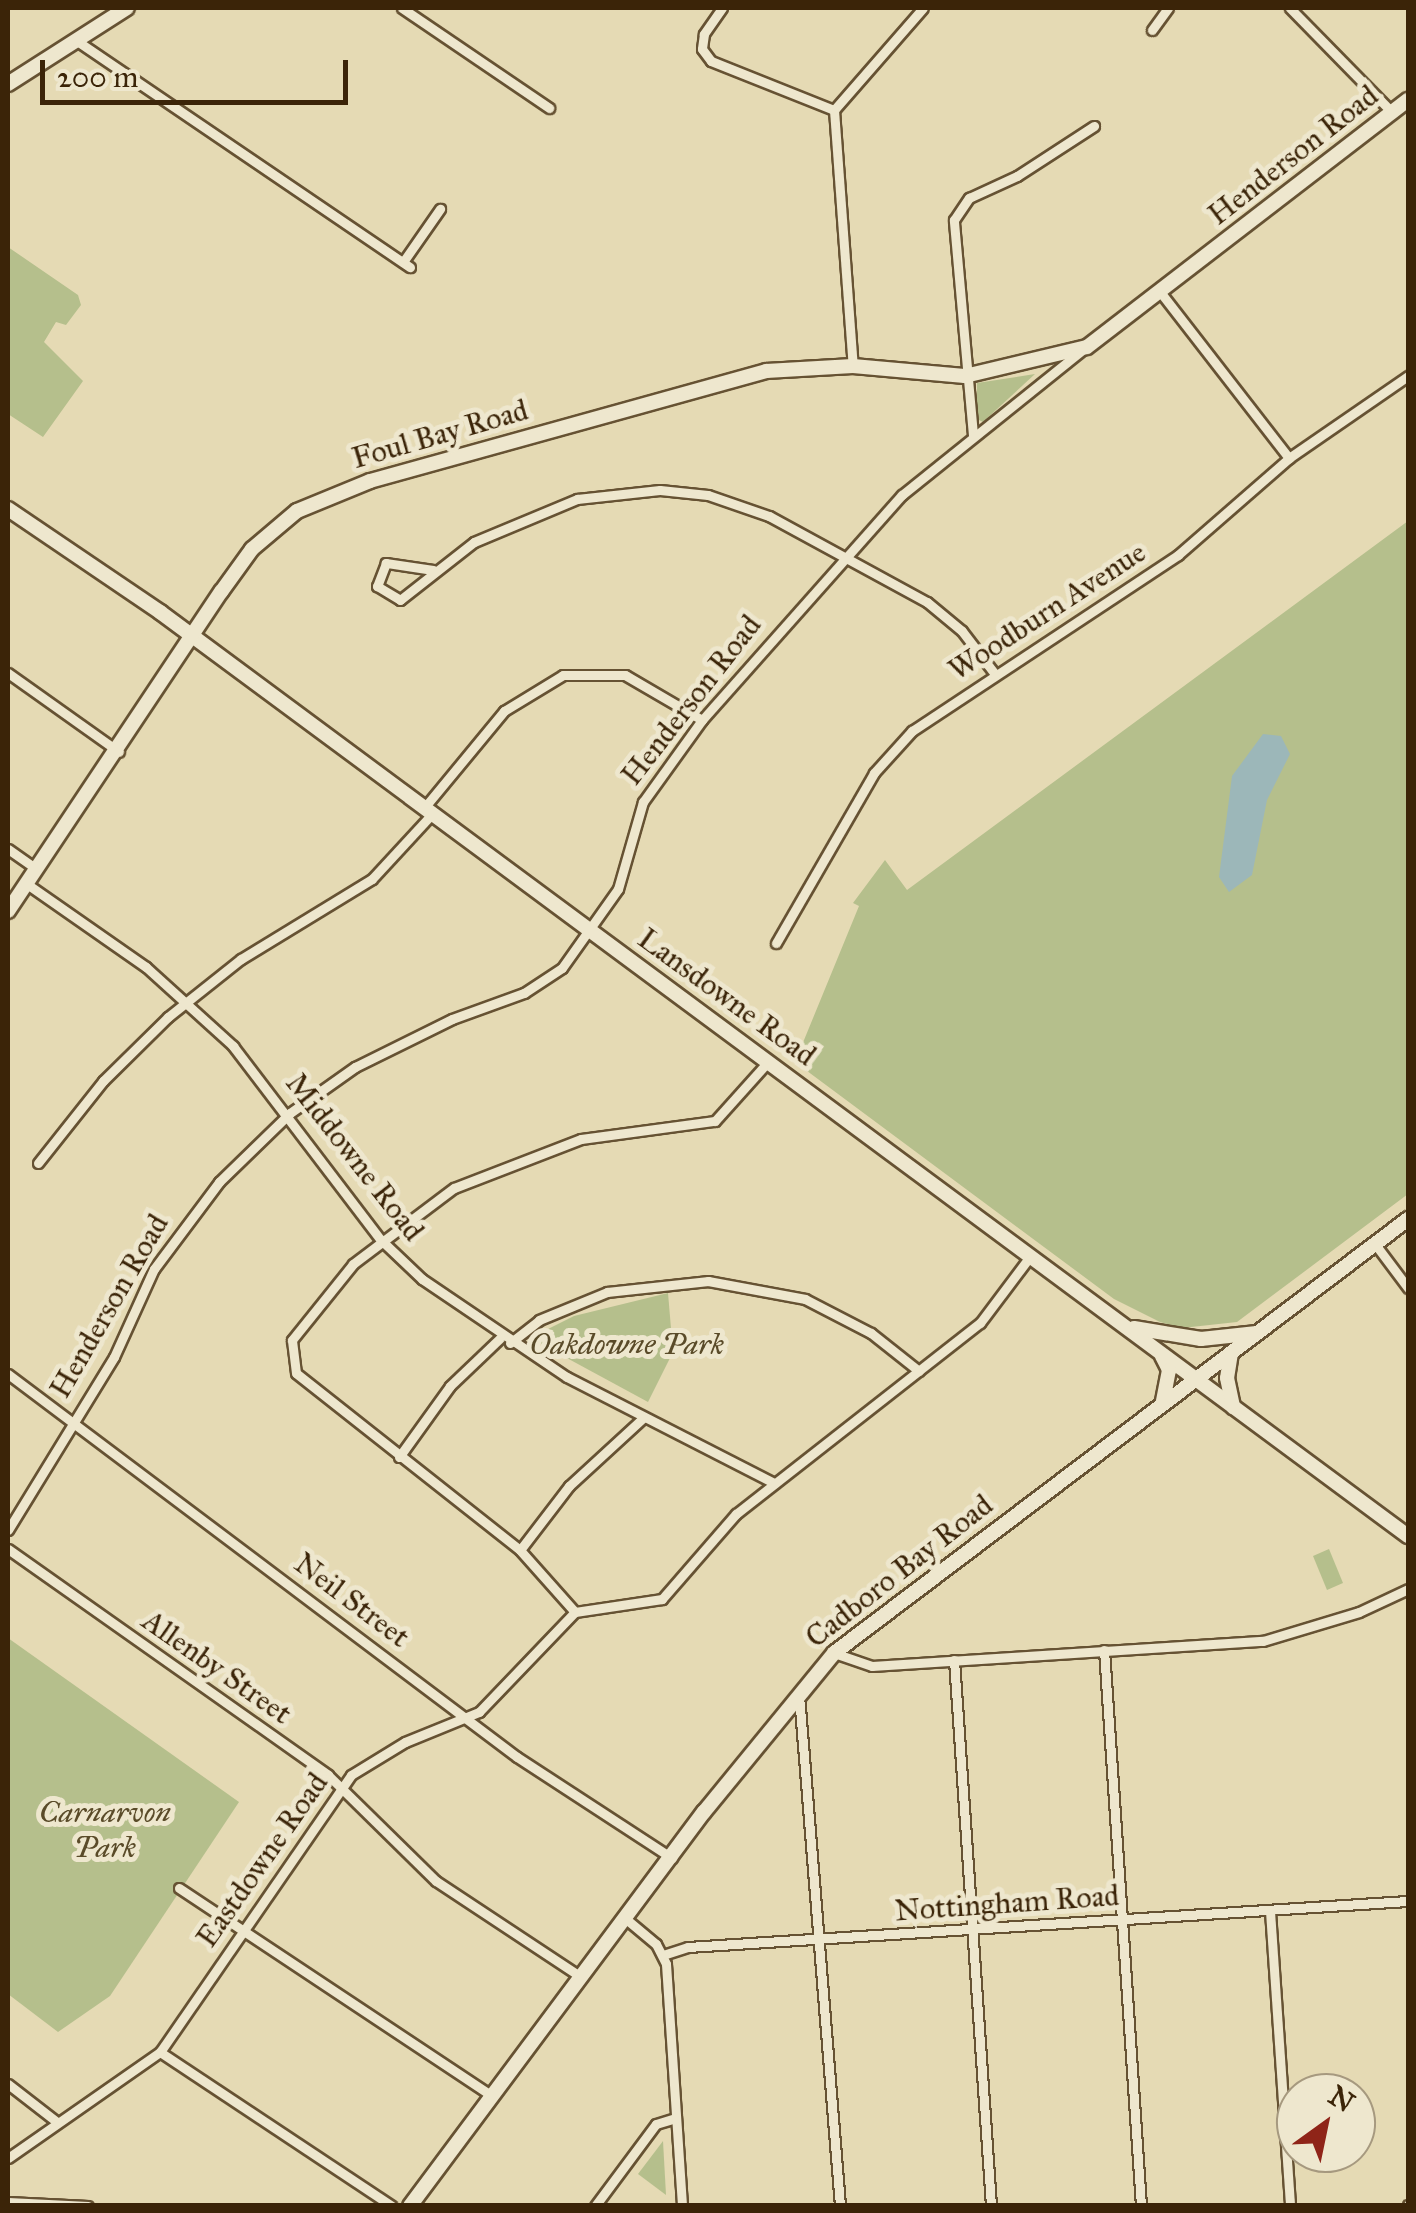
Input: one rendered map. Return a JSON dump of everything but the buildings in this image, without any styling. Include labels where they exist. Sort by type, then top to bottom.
[{"type":"main road","points":[[8,84],[80,43],[127,8]]},
{"type":"main road","name":"Henderson Road","points":[[1086,347],[1408,100]]},
{"type":"main road","name":"Foul Bay Road","points":[[8,911],[252,548],[297,511],[332,494],[766,372],[853,366],[965,376],[1086,347]]},
{"type":"main road","name":"Lansdowne Road","points":[[8,509],[192,637],[1132,1328],[1195,1380],[1408,1536]]},
{"type":"main road","name":"Cadboro Bay Road","points":[[410,2206],[799,1690],[834,1653],[1408,1219]]},
{"type":"main road","points":[[1132,1328],[1201,1339],[1258,1334]]},
{"type":"main road","points":[[1151,1344],[1169,1370],[1163,1403]]},
{"type":"main road","points":[[1231,1353],[1227,1378],[1233,1408]]},
{"type":"street","points":[[402,8],[549,108]]},
{"type":"street","points":[[722,8],[704,34],[702,49],[711,61],[834,110]]},
{"type":"street","points":[[853,366],[834,110],[923,8]]},
{"type":"street","points":[[1152,30],[1168,8]]},
{"type":"street","points":[[1290,8],[1393,112]]},
{"type":"street","points":[[80,43],[407,265],[440,209]]},
{"type":"street","points":[[973,435],[952,231],[960,207],[1094,126]]},
{"type":"street","points":[[1161,293],[1288,458]]},
{"type":"street","name":"Henderson Road","points":[[8,1530],[75,1421],[172,1242],[220,1182],[290,1113],[397,1044],[538,986],[592,933],[618,889],[643,802],[702,720],[843,557],[973,435],[1086,347]]},
{"type":"street","name":"Woodburn Avenue","points":[[776,943],[893,749],[995,674],[1178,555],[1288,458],[1408,376]]},
{"type":"street","points":[[433,570],[386,562],[377,586],[400,600],[433,570],[474,542],[548,509],[618,492],[660,490],[732,501],[945,614],[995,674]]},
{"type":"street","points":[[8,673],[118,752]]},
{"type":"street","points":[[38,1162],[102,1081],[187,1001],[278,933],[372,878],[504,711],[562,675],[625,675],[702,720]]},
{"type":"street","points":[[8,848],[37,869]]},
{"type":"street","name":"Middowne Road","points":[[27,884],[187,1001],[290,1113],[381,1240],[506,1340],[774,1483]]},
{"type":"street","points":[[768,1062],[715,1121],[580,1139],[509,1162],[454,1188],[381,1240],[298,1329],[290,1350],[296,1373],[520,1550],[574,1612],[662,1599],[721,1530],[774,1483],[980,1323],[1032,1255]]},
{"type":"street","points":[[1375,1244],[1408,1288]]},
{"type":"street","points":[[398,1456],[450,1386],[506,1340],[538,1320],[607,1292],[684,1280],[770,1288],[834,1312],[919,1371]]},
{"type":"street","name":"Neil Street","points":[[8,1374],[467,1720],[672,1858]]},
{"type":"street","points":[[520,1550],[569,1486],[644,1417]]},
{"type":"street","name":"Allenby Street","points":[[8,1549],[340,1785],[436,1881],[582,1978]]},
{"type":"street","points":[[834,1653],[872,1666],[1263,1641],[1359,1612],[1408,1589]]},
{"type":"street","name":"Eastdowne Road","points":[[8,2158],[160,2052],[340,1785],[406,1742],[467,1720],[514,1682],[574,1612]]},
{"type":"street","points":[[1104,1650],[1141,2206]]},
{"type":"street","points":[[954,1660],[991,2206]]},
{"type":"street","points":[[799,1690],[823,1941],[840,2206]]},
{"type":"street","points":[[179,1888],[492,2096]]},
{"type":"street","name":"Nottingham Road","points":[[663,1955],[688,1947],[1408,1902]]},
{"type":"street","points":[[1270,1910],[1290,2206]]},
{"type":"street","points":[[626,1919],[663,1955],[682,2206]]},
{"type":"street","points":[[160,2052],[392,2206]]},
{"type":"street","points":[[8,2084],[57,2122]]},
{"type":"street","points":[[595,2206],[656,2124],[676,2118]]},
{"type":"street","points":[[8,2200],[88,2206]]},
{"type":"green space","points":[[8,247],[78,295],[81,305],[66,325],[56,322],[44,342],[83,381],[43,437],[8,414]]},
{"type":"green space","points":[[1035,374],[983,422],[977,419],[977,383]]},
{"type":"green space","points":[[1408,521],[1408,1194],[1237,1322],[1182,1328],[1160,1322],[1114,1299],[795,1062],[859,906],[853,903],[885,860],[907,890]]},
{"type":"green space","name":"Oakdowne Park","points":[[668,1293],[673,1352],[648,1402],[541,1344],[542,1332],[574,1316]]},
{"type":"green space","points":[[1329,1549],[1343,1583],[1327,1590],[1313,1556]]},
{"type":"green space","name":"Carnarvon Park","points":[[8,1638],[239,1802],[110,1996],[58,2032],[8,1994]]},
{"type":"green space","points":[[663,2141],[666,2195],[638,2174]]},
{"type":"water","points":[[1263,734],[1281,736],[1290,754],[1267,800],[1252,875],[1229,892],[1219,877],[1232,776]]}]
